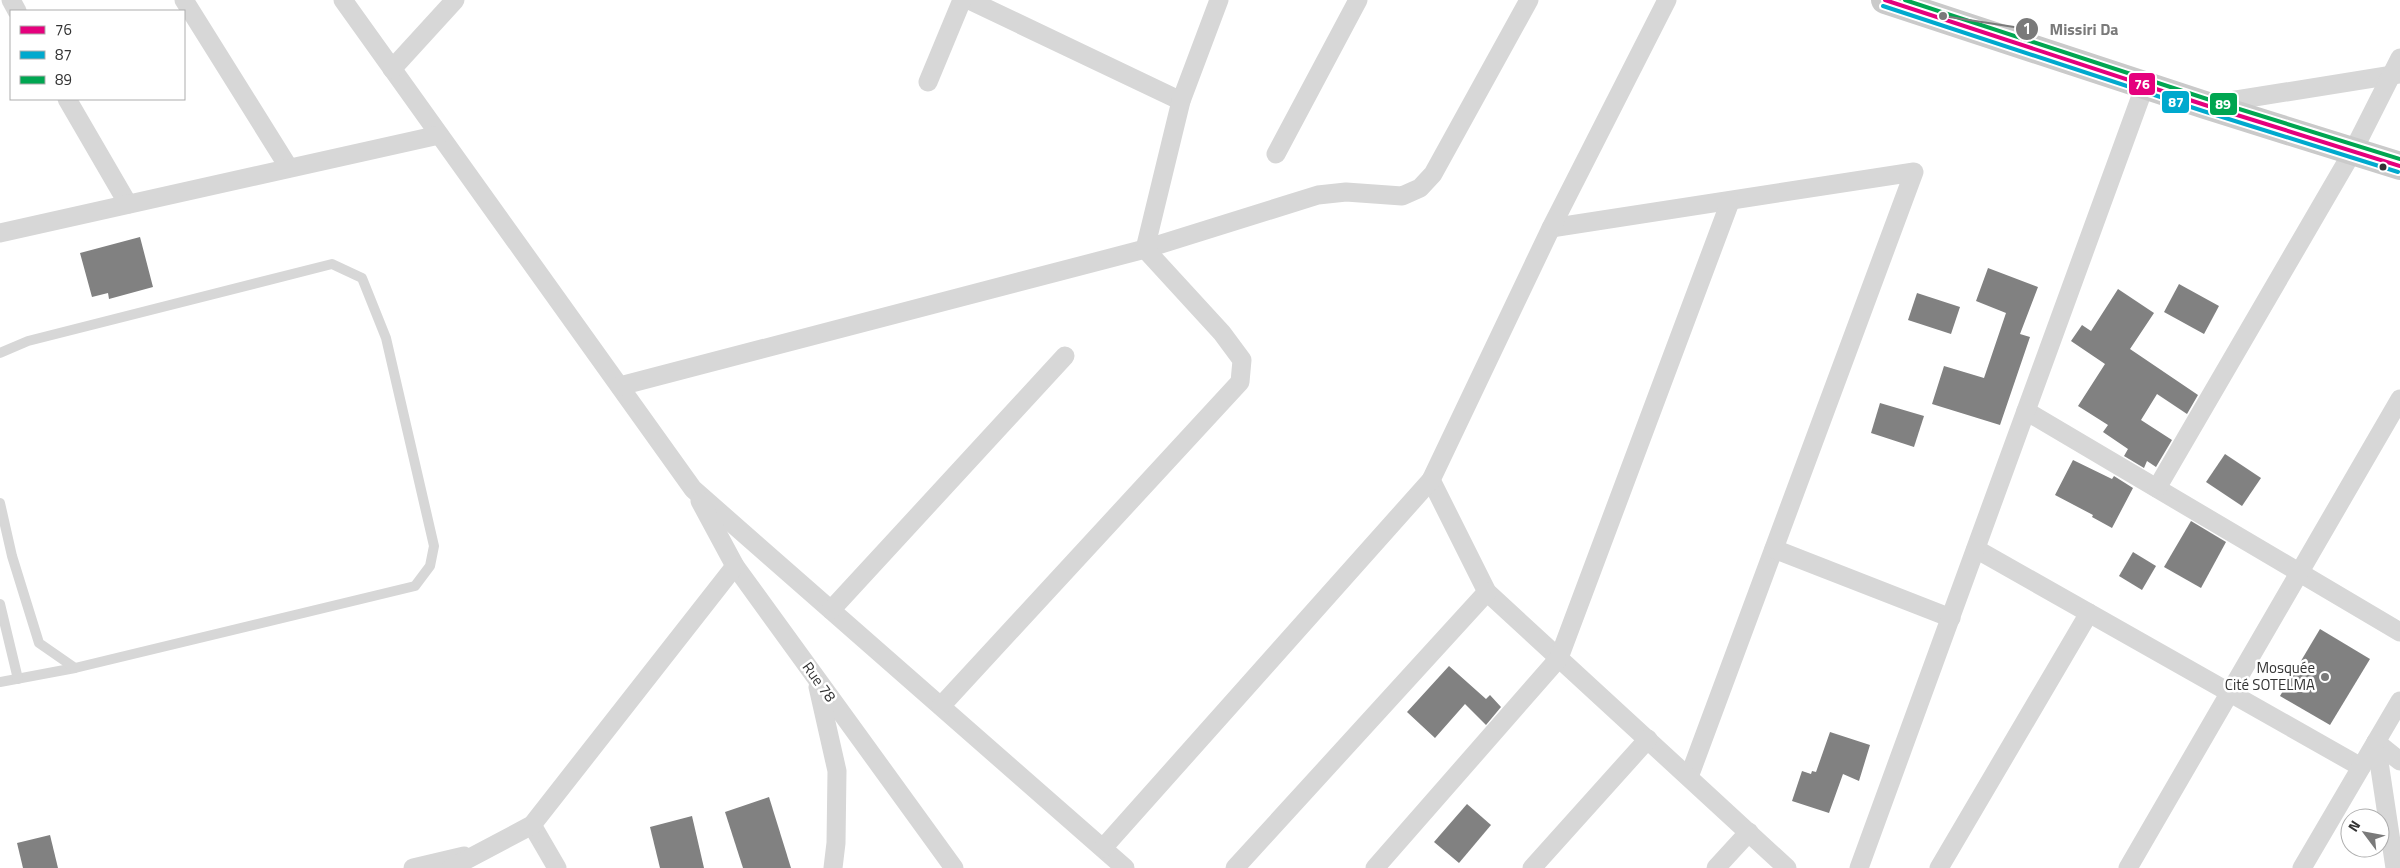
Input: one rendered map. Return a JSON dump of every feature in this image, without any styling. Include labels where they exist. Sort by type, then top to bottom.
[{"type":"main road","points":[[1885,0],[2205,105],[2400,166]]},
{"type":"street","points":[[184,0],[289,168]]},
{"type":"street","points":[[343,0],[693,489],[1125,868]]},
{"type":"street","points":[[392,69],[455,0]]},
{"type":"street","points":[[928,82],[962,0]]},
{"type":"street","points":[[969,0],[1181,101]]},
{"type":"street","points":[[1145,249],[1181,101],[1219,0]]},
{"type":"street","points":[[1276,154],[1358,0]]},
{"type":"street","points":[[620,386],[1145,249],[1318,195],[1346,192],[1402,196],[1420,188],[1433,174],[1529,0]]},
{"type":"street","points":[[1103,848],[1431,480],[1551,228],[1667,0]]},
{"type":"street","points":[[2156,488],[2353,151],[2395,75],[2400,58]]},
{"type":"street","points":[[2205,105],[2395,75]]},
{"type":"street","points":[[1859,868],[2145,85]]},
{"type":"street","points":[[68,100],[128,204]]},
{"type":"street","points":[[0,233],[439,135]]},
{"type":"street","points":[[1551,228],[1730,202],[1914,172],[1689,777]]},
{"type":"street","points":[[1375,868],[1559,658],[1730,202]]},
{"type":"street","points":[[941,706],[1240,382],[1242,360],[1222,333],[1145,249]]},
{"type":"street","points":[[832,610],[1065,356]]},
{"type":"street","points":[[2128,868],[2400,399]]},
{"type":"street","points":[[2026,411],[2400,632]]},
{"type":"street","points":[[1431,480],[1488,592],[1787,868]]},
{"type":"street","name":"Rue 78","points":[[693,489],[735,566],[954,868]]},
{"type":"street","points":[[1774,549],[1951,618]]},
{"type":"street","points":[[1976,549],[2361,767]]},
{"type":"street","points":[[451,868],[532,825],[735,566]]},
{"type":"street","points":[[1235,868],[1488,592]]},
{"type":"street","points":[[1938,868],[2089,612]]},
{"type":"street","points":[[816,677],[837,771],[836,843],[833,868]]},
{"type":"street","points":[[2302,868],[2400,701]]},
{"type":"street","points":[[1532,868],[1648,740]]},
{"type":"street","points":[[2376,742],[2400,761]]},
{"type":"street","points":[[2376,742],[2396,868]]},
{"type":"street","points":[[532,825],[557,868]]},
{"type":"street","points":[[1716,868],[1749,832]]},
{"type":"street","points":[[413,868],[480,853]]},
{"type":"lane","points":[[0,353],[28,341],[332,264],[362,278],[388,348],[434,546],[430,566],[415,586],[75,668],[0,682]]},
{"type":"lane","points":[[0,503],[12,556],[39,643],[75,668]]},
{"type":"lane","points":[[0,604],[18,679]]},
{"type":"building","points":[[140,237],[153,287],[109,299],[108,293],[92,297],[80,253]]},
{"type":"building","points":[[1988,268],[2038,287],[2020,334],[2030,337],[2000,425],[1932,404],[1944,366],[1984,378],[2006,313],[1976,301]]},
{"type":"building","points":[[2179,284],[2219,306],[2204,334],[2164,312]]},
{"type":"building","points":[[2118,289],[2154,313],[2130,349],[2198,395],[2187,414],[2157,394],[2141,420],[2172,440],[2156,467],[2147,461],[2144,468],[2124,456],[2128,449],[2103,432],[2108,425],[2078,406],[2105,364],[2071,341],[2082,325],[2091,331]]},
{"type":"building","points":[[1917,293],[1960,307],[1951,334],[1908,320]]},
{"type":"building","points":[[1880,403],[1924,416],[1914,447],[1871,433]]},
{"type":"building","points":[[2225,454],[2261,478],[2242,506],[2206,482]]},
{"type":"building","points":[[2073,460],[2112,479],[2114,476],[2133,488],[2112,528],[2092,517],[2093,515],[2055,495]]},
{"type":"building","points":[[2191,521],[2226,542],[2201,588],[2164,567]]},
{"type":"building","points":[[2133,552],[2156,566],[2142,590],[2119,576]]},
{"type":"building","name":"Mosquée Cité SOTELMA","points":[[2320,629],[2370,659],[2330,725],[2280,696]]},
{"type":"building","points":[[1449,666],[1486,699],[1490,695],[1501,707],[1486,725],[1465,704],[1435,738],[1407,712]]},
{"type":"building","points":[[1830,732],[1870,745],[1859,781],[1843,774],[1829,813],[1792,801],[1802,771],[1811,774],[1812,771],[1816,772]]},
{"type":"building","points":[[769,797],[791,868],[743,868],[725,812]]},
{"type":"building","points":[[1467,804],[1491,825],[1459,863],[1434,842]]},
{"type":"building","points":[[692,816],[704,868],[660,868],[650,827]]},
{"type":"building","points":[[50,835],[58,868],[23,868],[17,843]]},
{"type":"transit line","name":"76","points":[[1885,0],[2205,105],[2400,166]]},
{"type":"transit line","name":"89","points":[[1905,0],[2207,99],[2400,159]]},
{"type":"transit line","name":"87","points":[[1883,6],[2203,111],[2398,172]]},
{"type":"place","name":"Missiri Da","points":[[1943,16]]},
{"type":"place","name":"Mosquée Cité SOTELMA","points":[[2325,677]]}]
